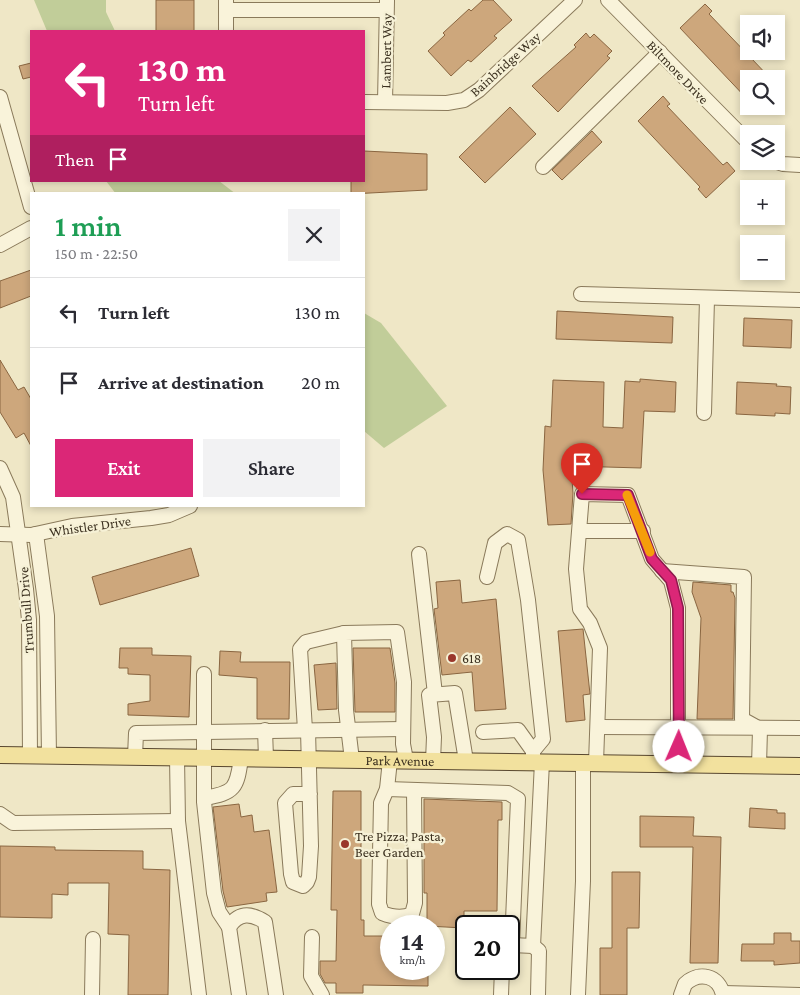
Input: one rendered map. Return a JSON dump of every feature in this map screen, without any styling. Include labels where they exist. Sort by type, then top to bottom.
[{"type":"main road","name":"Park Avenue","points":[[0,755],[466,761],[536,758],[589,763],[800,766]]},
{"type":"street","name":"Bainbridge Way","points":[[365,102],[447,103],[464,100],[480,90],[575,0]]},
{"type":"street","name":"Biltmore Drive","points":[[608,0],[740,135]]},
{"type":"street","points":[[226,30],[226,5],[387,5]]},
{"type":"street","name":"Lambert Way","points":[[385,102],[387,5]]},
{"type":"street","points":[[543,167],[660,52]]},
{"type":"street","points":[[0,97],[30,203]]},
{"type":"street","points":[[785,164],[800,165]]},
{"type":"street","points":[[0,245],[30,229]]},
{"type":"street","points":[[581,294],[800,300]]},
{"type":"street","points":[[704,413],[707,298]]},
{"type":"street","name":"Trumbull Drive","points":[[0,468],[13,497],[29,620],[30,756]]},
{"type":"street","points":[[578,995],[589,763],[598,727],[600,648],[590,623],[580,610],[576,569],[582,494],[628,495],[652,559],[671,580],[678,608],[678,764]]},
{"type":"street","name":"Whistler Drive","points":[[0,534],[36,534],[72,526],[169,515],[188,507]]},
{"type":"street","points":[[580,531],[643,532]]},
{"type":"street","name":"Trumbull Drive","points":[[36,534],[47,616],[49,756]]},
{"type":"street","points":[[487,577],[495,543],[507,534],[518,540],[528,600],[543,739],[536,758],[533,946]]},
{"type":"street","points":[[419,554],[435,694]]},
{"type":"street","points":[[662,571],[744,577],[742,719],[760,729]]},
{"type":"street","points":[[310,794],[293,794],[285,803],[291,874],[293,882],[302,886],[308,882],[309,877],[310,794],[300,648],[306,642],[344,633],[397,632],[404,682],[404,729],[398,760],[381,803],[379,904],[382,912],[391,917],[407,917],[412,914],[415,903],[414,790]]},
{"type":"street","points":[[344,633],[346,710],[350,729],[352,760]]},
{"type":"street","points":[[204,674],[204,798],[214,893],[219,912],[229,927],[239,995]]},
{"type":"street","points":[[433,760],[434,737],[429,695],[455,693],[466,761]]},
{"type":"street","points":[[598,727],[679,729],[800,728]]},
{"type":"street","points":[[135,757],[136,733],[404,729]]},
{"type":"street","points":[[758,766],[760,729]]},
{"type":"street","points":[[265,730],[266,758]]},
{"type":"street","points":[[482,732],[518,730],[536,758]]},
{"type":"street","points":[[177,757],[178,821],[198,995]]},
{"type":"street","points":[[204,798],[232,790],[238,782],[241,758]]},
{"type":"street","points":[[387,789],[508,793],[518,799],[512,915]]},
{"type":"street","points":[[0,814],[13,823],[178,821]]},
{"type":"street","points":[[229,927],[234,919],[242,915],[255,916],[265,922],[276,995]]},
{"type":"street","points":[[312,937],[310,976],[322,995]]},
{"type":"street","points":[[92,995],[93,939]]},
{"type":"street","points":[[520,947],[533,946],[539,951],[538,995]]},
{"type":"street","points":[[681,995],[685,984],[691,978],[699,976],[715,979],[723,994],[800,994]]},
{"type":"street","points":[[502,980],[502,995]]},
{"type":"green space","points":[[34,0],[106,0],[106,12],[115,30],[47,30]]},
{"type":"green space","points":[[107,182],[220,182],[233,192],[114,192]]},
{"type":"green space","points":[[365,314],[381,323],[447,406],[384,448],[365,432]]},
{"type":"building","points":[[156,0],[194,0],[194,30],[156,30]]},
{"type":"building","points":[[483,0],[493,0],[512,20],[494,36],[497,38],[471,62],[468,60],[451,76],[428,51],[445,35],[443,33],[469,9],[471,11]]},
{"type":"building","points":[[705,4],[712,11],[709,14],[740,46],[740,60],[753,60],[762,70],[740,70],[740,91],[680,28]]},
{"type":"building","points":[[586,33],[590,38],[594,34],[612,51],[607,56],[610,58],[558,112],[532,86],[576,47],[574,45]]},
{"type":"building","points":[[30,63],[30,77],[23,79],[19,66]]},
{"type":"building","points":[[663,96],[670,104],[667,106],[723,165],[727,162],[735,171],[706,198],[698,189],[700,187],[638,121]]},
{"type":"building","points":[[510,107],[536,134],[485,183],[459,157]]},
{"type":"building","points":[[592,131],[602,142],[562,180],[552,170]]},
{"type":"building","points":[[365,151],[427,154],[427,190],[365,193],[351,192],[351,182],[365,182]]},
{"type":"building","points":[[30,270],[30,296],[0,308],[0,281]]},
{"type":"building","points":[[557,311],[673,317],[672,343],[556,339]]},
{"type":"building","points":[[744,318],[792,320],[791,348],[743,346]]},
{"type":"building","points":[[0,360],[18,390],[24,387],[30,397],[30,444],[24,433],[16,438],[0,412]]},
{"type":"building","points":[[640,379],[676,382],[675,412],[644,411],[641,468],[571,466],[573,493],[571,524],[548,525],[543,470],[545,426],[551,427],[553,380],[604,382],[603,427],[623,428],[625,381],[640,382]]},
{"type":"building","points":[[737,382],[777,384],[776,386],[791,387],[790,414],[775,413],[775,416],[736,414]]},
{"type":"building","points":[[191,548],[199,576],[100,605],[92,577]]},
{"type":"building","points":[[460,580],[462,603],[496,599],[506,709],[475,711],[472,672],[442,675],[434,609],[438,608],[436,582]]},
{"type":"building","points":[[693,582],[731,585],[731,592],[733,592],[735,598],[733,719],[697,719],[701,618],[692,592]]},
{"type":"building","points":[[583,629],[590,694],[583,695],[585,720],[566,722],[558,631]]},
{"type":"building","points":[[120,648],[152,648],[152,655],[191,656],[189,717],[128,715],[128,704],[150,701],[150,675],[128,674],[128,668],[119,668]]},
{"type":"building","points":[[353,648],[390,648],[395,683],[395,712],[355,712]]},
{"type":"building","points":[[220,651],[241,652],[240,662],[290,662],[289,719],[257,719],[257,678],[219,675]]},
{"type":"building","points":[[336,663],[337,709],[318,710],[314,665]]},
{"type":"building","points":[[333,791],[361,791],[361,920],[364,920],[364,936],[380,936],[380,980],[428,980],[428,986],[363,985],[363,993],[336,993],[336,983],[325,983],[320,974],[320,961],[336,961],[337,910],[331,910]]},
{"type":"building","points":[[424,799],[502,802],[502,820],[498,820],[497,911],[464,911],[464,915],[455,915],[455,928],[445,927],[445,915],[427,915],[427,893],[424,893]]},
{"type":"building","points":[[239,804],[241,817],[252,815],[254,832],[269,830],[277,892],[266,893],[267,901],[227,907],[223,891],[213,807]]},
{"type":"building","points":[[750,808],[777,810],[777,813],[785,813],[785,829],[749,827]]},
{"type":"building","points":[[640,816],[694,817],[693,836],[721,837],[718,963],[690,963],[693,847],[640,847]]},
{"type":"building","points":[[0,846],[55,847],[55,850],[143,851],[143,869],[170,870],[168,995],[128,995],[129,935],[108,934],[109,883],[68,883],[68,895],[52,894],[52,918],[0,917]]},
{"type":"building","points":[[612,872],[640,872],[639,928],[627,928],[627,995],[600,995],[600,948],[612,948]]},
{"type":"building","points":[[774,933],[791,933],[791,941],[800,941],[800,963],[774,965],[774,961],[741,961],[742,944],[774,944]]},
{"type":"slow traffic","points":[[627,495],[650,552]]},
{"type":"place","name":"618","points":[[452,658]]},
{"type":"place","name":"Tre Pizza, Pasta, Beer Garden","points":[[345,844]]},
{"type":"route","points":[[582,494],[628,495],[652,559],[671,580],[678,608],[680,649],[679,747]]}]
